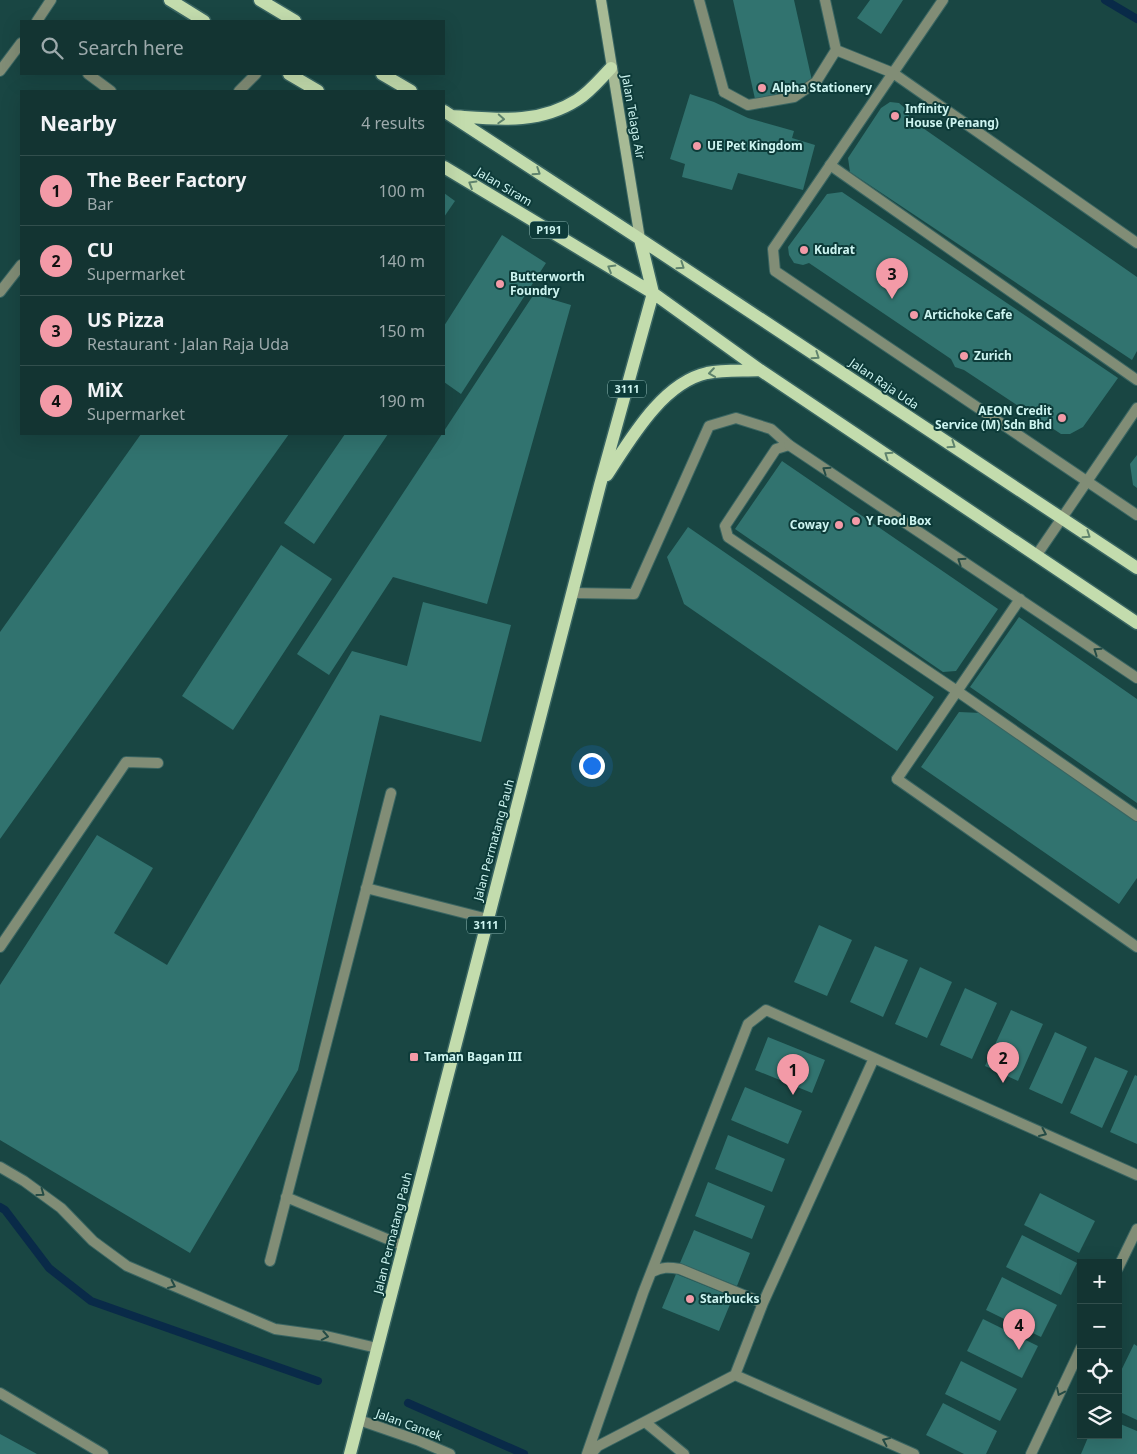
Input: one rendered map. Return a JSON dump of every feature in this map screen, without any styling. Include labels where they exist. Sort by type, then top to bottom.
[{"type":"main road","points":[[170,0],[202,20]]},
{"type":"main road","points":[[260,0],[293,20]]},
{"type":"main road","points":[[448,114],[515,120],[549,114],[578,99],[612,68]]},
{"type":"main road","points":[[291,75],[316,90]]},
{"type":"main road","points":[[384,75],[408,90]]},
{"type":"main road","points":[[448,114],[640,239]]},
{"type":"main road","name":"Jalan Siram","points":[[445,168],[653,293]]},
{"type":"main road","name":"3111","points":[[640,239],[653,293]]},
{"type":"main road","name":"Jalan Raja Uda","points":[[640,239],[1137,568]]},
{"type":"main road","points":[[653,293],[760,370],[1137,623]]},
{"type":"main road","name":"Jalan Permatang Pauh","points":[[350,1454],[600,485],[653,293]]},
{"type":"main road","points":[[600,485],[635,432],[664,398],[686,381],[707,373],[760,370]]},
{"type":"street","points":[[38,20],[51,0]]},
{"type":"street","name":"Jalan Telaga Air","points":[[601,0],[640,239]]},
{"type":"street","points":[[700,0],[724,92],[748,105],[794,97],[816,82],[836,50],[825,0]]},
{"type":"street","points":[[942,0],[773,249],[775,271],[1137,515]]},
{"type":"street","points":[[0,71],[20,44]]},
{"type":"street","points":[[836,50],[893,73],[1137,243]]},
{"type":"street","points":[[89,75],[110,90]]},
{"type":"street","points":[[240,90],[255,75]]},
{"type":"street","points":[[830,165],[1137,380]]},
{"type":"street","points":[[0,292],[20,266]]},
{"type":"street","points":[[1036,556],[1137,408]]},
{"type":"street","points":[[572,593],[634,594],[710,426],[736,418],[771,429],[790,446],[1137,678]]},
{"type":"street","points":[[790,446],[776,449],[725,526],[728,537],[958,691],[1137,816]]},
{"type":"street","points":[[1020,599],[897,779],[1137,947]]},
{"type":"street","points":[[0,947],[126,762],[158,763]]},
{"type":"street","points":[[270,1261],[391,793]]},
{"type":"street","points":[[366,888],[488,919]]},
{"type":"street","points":[[589,1454],[652,1272],[748,1024],[766,1010],[1137,1175]]},
{"type":"street","points":[[589,1454],[598,1446],[734,1376],[764,1304],[874,1058]]},
{"type":"street","points":[[0,1167],[24,1181],[61,1208],[93,1241],[128,1266],[275,1329],[326,1336],[377,1348]]},
{"type":"street","points":[[286,1197],[404,1246]]},
{"type":"street","points":[[1122,1260],[1137,1229]]},
{"type":"street","points":[[652,1272],[669,1267],[680,1269],[764,1304]]},
{"type":"street","points":[[1031,1454],[1081,1349]]},
{"type":"street","points":[[734,1376],[914,1454]]},
{"type":"street","points":[[0,1393],[103,1454]]},
{"type":"street","name":"Jalan Cantek","points":[[359,1418],[450,1454]]},
{"type":"street","points":[[645,1422],[684,1454]]},
{"type":"building","points":[[733,0],[794,0],[813,85],[755,99]]},
{"type":"building","points":[[870,0],[903,0],[881,34],[857,18]]},
{"type":"building","points":[[690,94],[714,102],[748,118],[794,131],[792,138],[815,145],[803,190],[738,173],[732,190],[682,177],[685,164],[670,159]]},
{"type":"building","points":[[890,102],[899,103],[907,110],[910,119],[1137,277],[1137,351],[1132,360],[850,172],[848,158],[881,108]]},
{"type":"building","points":[[842,192],[1118,378],[1083,427],[1070,434],[1061,434],[964,370],[955,367],[951,359],[809,263],[803,265],[794,263],[789,255],[788,247],[827,194]]},
{"type":"building","points":[[445,194],[455,201],[445,216]]},
{"type":"building","points":[[502,235],[546,263],[461,394],[445,383],[445,324]]},
{"type":"building","points":[[534,294],[571,305],[487,604],[393,577],[329,675],[297,654],[441,435],[445,435],[445,429]]},
{"type":"building","points":[[140,435],[288,435],[0,839],[0,632]]},
{"type":"building","points":[[344,435],[387,435],[314,544],[284,523]]},
{"type":"building","points":[[1137,455],[1137,488],[1133,485],[1130,464]]},
{"type":"building","points":[[782,461],[998,609],[956,671],[943,672],[735,529]]},
{"type":"building","points":[[688,527],[934,697],[897,751],[684,604],[667,557]]},
{"type":"building","points":[[281,545],[332,579],[233,730],[182,696]]},
{"type":"building","points":[[423,602],[511,625],[481,742],[380,715],[298,1070],[190,1253],[0,1140],[0,985],[97,835],[153,868],[114,933],[167,965],[352,651],[407,666]]},
{"type":"building","points":[[1019,617],[1137,699],[1137,803],[970,687]]},
{"type":"building","points":[[959,712],[981,713],[1137,822],[1137,878],[1119,904],[921,767]]},
{"type":"building","points":[[819,925],[852,940],[827,996],[794,982]]},
{"type":"building","points":[[875,946],[908,960],[883,1017],[850,1002]]},
{"type":"building","points":[[920,967],[952,982],[927,1038],[895,1024]]},
{"type":"building","points":[[965,988],[997,1003],[972,1059],[940,1045]]},
{"type":"building","points":[[1011,1010],[1043,1024],[1018,1081],[985,1066]]},
{"type":"building","points":[[1055,1032],[1087,1047],[1062,1104],[1029,1089]]},
{"type":"building","points":[[768,1037],[825,1060],[812,1093],[755,1070]]},
{"type":"building","points":[[1095,1057],[1128,1071],[1102,1128],[1070,1113]]},
{"type":"building","points":[[1135,1075],[1137,1076],[1137,1144],[1110,1132]]},
{"type":"building","points":[[745,1087],[802,1111],[788,1144],[731,1120]]},
{"type":"building","points":[[728,1135],[785,1159],[772,1192],[715,1169]]},
{"type":"building","points":[[708,1182],[765,1206],[752,1239],[695,1216]]},
{"type":"building","points":[[1040,1193],[1095,1221],[1079,1253],[1024,1225]]},
{"type":"building","points":[[694,1230],[750,1253],[737,1286],[680,1263]]},
{"type":"building","points":[[1022,1235],[1077,1263],[1061,1295],[1006,1267]]},
{"type":"building","points":[[676,1274],[733,1297],[719,1331],[662,1308]]},
{"type":"building","points":[[1002,1277],[1057,1305],[1041,1337],[986,1310]]},
{"type":"building","points":[[983,1319],[1038,1346],[1022,1378],[967,1351]]},
{"type":"building","points":[[1134,1344],[1137,1346],[1137,1420],[1122,1413],[1122,1369]]},
{"type":"building","points":[[961,1361],[1017,1389],[1000,1421],[945,1394]]},
{"type":"building","points":[[943,1403],[997,1431],[986,1454],[964,1454],[926,1435]]},
{"type":"building","points":[[1122,1425],[1137,1431],[1137,1454],[1081,1454],[1087,1439],[1122,1439]]},
{"type":"building","points":[[0,1434],[37,1454],[0,1454]]},
{"type":"waterway","points":[[1105,0],[1137,19]]},
{"type":"waterway","points":[[0,1207],[5,1210],[49,1268],[91,1301],[318,1381]]},
{"type":"waterway","points":[[408,1403],[524,1454]]},
{"type":"place","name":"Alpha Stationery","points":[[762,88]]},
{"type":"place","name":"Infinity House (Penang)","points":[[895,116]]},
{"type":"place","name":"UE Pet Kingdom","points":[[697,146]]},
{"type":"place","name":"Kudrat","points":[[804,250]]},
{"type":"place","name":"Butterworth Foundry","points":[[500,284]]},
{"type":"place","name":"US Pizza","points":[[892,299]]},
{"type":"place","name":"Artichoke Cafe","points":[[914,315]]},
{"type":"place","name":"Zurich","points":[[964,356]]},
{"type":"place","name":"AEON Credit Service (M) Sdn Bhd","points":[[1062,418]]},
{"type":"place","name":"Y Food Box","points":[[856,521]]},
{"type":"place","name":"Coway","points":[[839,525]]},
{"type":"place","name":"Taman Bagan III","points":[[414,1057]]},
{"type":"place","name":"CU","points":[[1003,1083]]},
{"type":"place","name":"The Beer Factory","points":[[793,1095]]},
{"type":"place","name":"Starbucks","points":[[690,1299]]},
{"type":"place","name":"MiX","points":[[1019,1350]]}]
